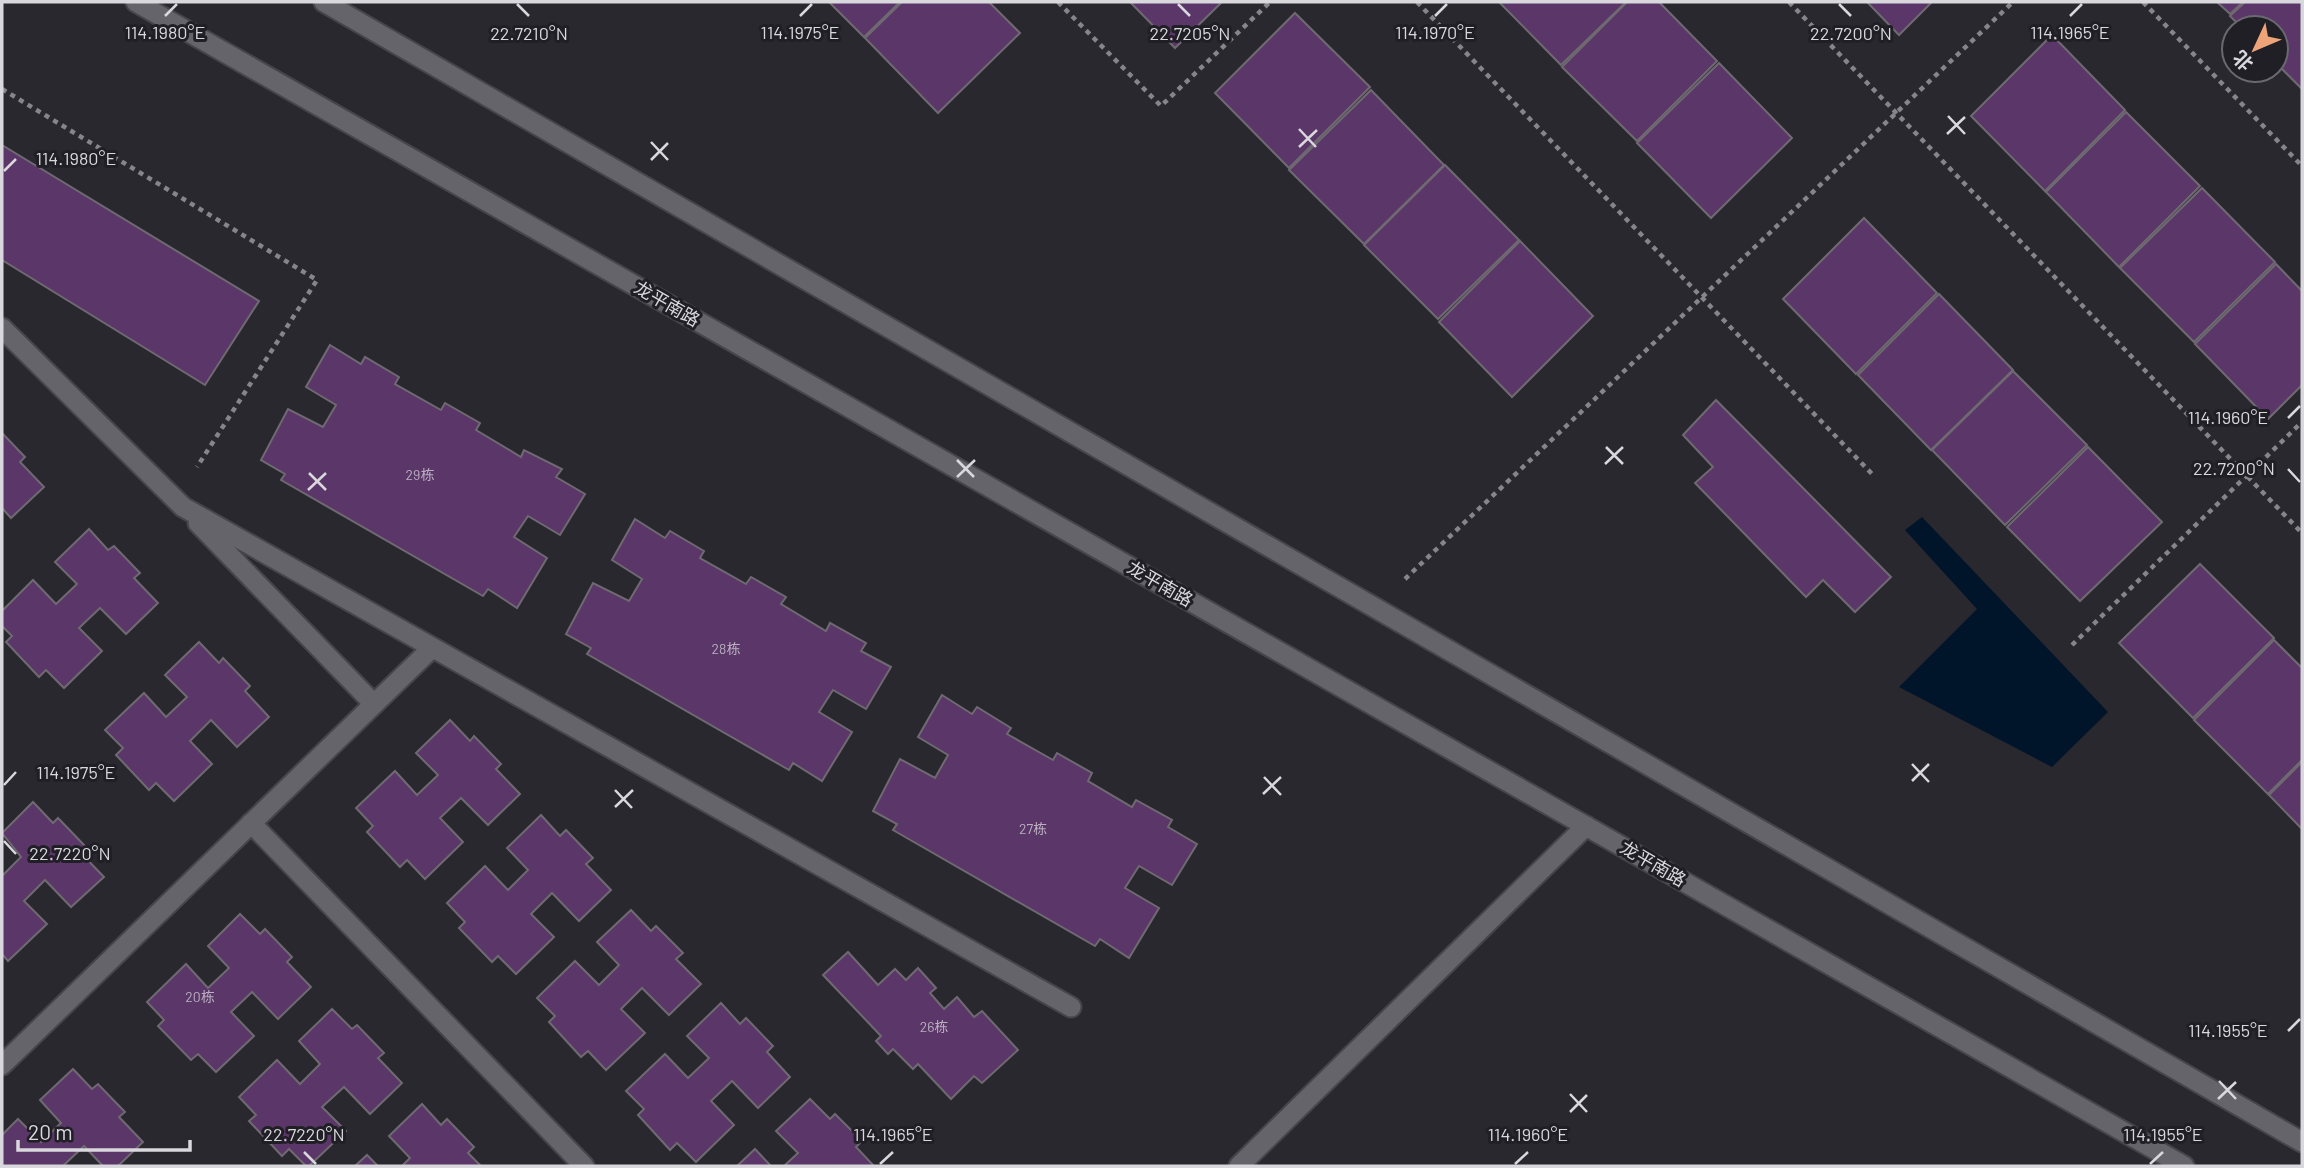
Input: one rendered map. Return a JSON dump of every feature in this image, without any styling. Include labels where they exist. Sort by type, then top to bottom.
[{"type":"street","name":"龙平南路","points":[[136,2],[2184,1166]]},
{"type":"street","points":[[324,2],[2302,1142]]},
{"type":"street","points":[[2,328],[374,704]]},
{"type":"street","points":[[179,504],[1071,1007]]},
{"type":"street","points":[[2,1065],[432,648]]},
{"type":"street","points":[[251,822],[584,1166]]},
{"type":"street","points":[[1239,1166],[1586,826]]},
{"type":"path","points":[[1058,2],[1161,106],[1270,2]]},
{"type":"path","points":[[1417,2],[1700,299],[1874,476]]},
{"type":"path","points":[[1789,2],[2302,533]]},
{"type":"path","points":[[1405,579],[2013,2]]},
{"type":"path","points":[[2143,2],[2302,166]]},
{"type":"path","points":[[2,89],[317,280],[179,504]]},
{"type":"path","points":[[2072,645],[2302,422]]},
{"type":"water","points":[[1922,517],[2108,712],[2052,767],[1899,687],[1977,609],[1905,530]]},
{"type":"building","points":[[829,2],[900,2],[864,37]]},
{"type":"building","points":[[902,2],[989,2],[1020,33],[938,113],[865,38]]},
{"type":"building","points":[[1130,2],[1222,2],[1175,48]]},
{"type":"building","points":[[1499,2],[1626,2],[1561,65]]},
{"type":"building","points":[[1627,2],[1659,2],[1717,61],[1637,141],[1562,67]]},
{"type":"building","points":[[1867,2],[1932,2],[1899,35]]},
{"type":"building","points":[[2217,2],[2243,2],[2230,14]]},
{"type":"building","points":[[2245,2],[2302,2],[2302,89],[2290,77],[2290,14],[2232,14]]},
{"type":"building","points":[[1295,13],[1370,87],[1289,168],[1215,93]]},
{"type":"building","points":[[2052,35],[2125,110],[2045,191],[1971,116]]},
{"type":"building","points":[[1719,63],[1792,138],[1711,218],[1637,143]]},
{"type":"building","points":[[1371,90],[1444,165],[1364,244],[1289,170]]},
{"type":"building","points":[[2126,112],[2200,186],[2119,267],[2046,192]]},
{"type":"building","points":[[2,145],[259,301],[205,385],[2,260]]},
{"type":"building","points":[[1445,165],[1519,240],[1438,319],[1364,245]]},
{"type":"building","points":[[2202,188],[2275,262],[2194,342],[2120,268]]},
{"type":"building","points":[[1864,218],[1937,293],[1856,374],[1783,299]]},
{"type":"building","points":[[1520,241],[1593,316],[1512,397],[1439,322]]},
{"type":"building","points":[[2276,264],[2302,291],[2302,385],[2268,419],[2195,344]]},
{"type":"building","points":[[1939,294],[2013,370],[1931,450],[1858,375]]},
{"type":"building","points":[[330,345],[361,364],[365,357],[399,377],[395,384],[441,410],[445,403],[480,423],[476,430],[521,457],[524,450],[562,469],[556,477],[585,494],[560,535],[528,516],[514,537],[547,558],[517,608],[488,589],[483,596],[281,480],[285,474],[261,460],[288,409],[323,427],[336,405],[306,387]]},
{"type":"building","points":[[2013,371],[2087,445],[2005,525],[1932,450]]},
{"type":"building","points":[[1716,400],[1891,577],[1855,612],[1823,580],[1806,597],[1695,483],[1713,467],[1683,435]]},
{"type":"building","points":[[2,433],[25,457],[20,462],[44,487],[11,518],[2,508]]},
{"type":"building","points":[[2088,447],[2162,522],[2080,601],[2007,527]]},
{"type":"building","points":[[635,519],[665,538],[670,531],[704,551],[700,558],[746,584],[751,577],[786,597],[781,604],[826,631],[830,623],[866,643],[861,651],[891,667],[866,709],[833,690],[819,712],[852,732],[822,781],[793,763],[789,770],[587,654],[591,648],[566,634],[593,583],[629,601],[642,579],[612,560]]},
{"type":"building","points":[[89,529],[108,550],[114,546],[140,573],[134,578],[158,603],[126,634],[100,608],[79,628],[102,651],[64,688],[46,670],[39,677],[6,642],[12,636],[2,626],[2,611],[33,580],[56,604],[77,584],[55,562]]},
{"type":"building","points":[[2200,564],[2274,638],[2193,718],[2119,643]]},
{"type":"building","points":[[2274,640],[2302,668],[2302,760],[2268,794],[2194,720]]},
{"type":"building","points":[[199,642],[219,663],[223,658],[250,686],[245,691],[269,717],[237,747],[211,720],[190,741],[212,764],[174,801],[156,783],[149,790],[116,755],[123,748],[105,730],[144,693],[166,717],[187,697],[165,675]]},
{"type":"building","points":[[942,695],[972,714],[977,707],[1011,728],[1007,734],[1053,760],[1057,753],[1092,773],[1088,781],[1132,807],[1136,800],[1172,820],[1168,827],[1197,844],[1172,885],[1139,866],[1125,888],[1159,908],[1129,958],[1100,939],[1095,946],[893,830],[897,824],[873,811],[900,759],[935,778],[948,755],[918,737]]},
{"type":"building","points":[[450,720],[470,741],[474,736],[501,764],[496,769],[520,794],[488,825],[461,798],[440,818],[463,842],[425,879],[407,860],[400,867],[367,832],[373,826],[356,808],[395,771],[417,795],[438,775],[416,753]]},
{"type":"building","points":[[2302,762],[2302,829],[2269,795]]},
{"type":"building","points":[[33,802],[53,823],[58,818],[85,846],[79,851],[104,877],[71,907],[45,880],[24,901],[47,924],[8,961],[2,954],[2,876],[21,857],[2,833]]},
{"type":"building","points":[[541,815],[560,836],[566,830],[593,858],[586,864],[611,890],[579,921],[552,893],[531,914],[554,937],[516,974],[498,956],[492,962],[459,928],[465,922],[447,903],[485,866],[508,890],[528,870],[507,848]]},
{"type":"building","points":[[631,910],[651,931],[656,926],[683,953],[676,959],[701,984],[669,1015],[642,988],[621,1009],[645,1033],[606,1070],[588,1051],[581,1057],[549,1022],[555,1016],[537,998],[575,961],[599,985],[619,965],[597,942]]},
{"type":"building","points":[[240,914],[260,934],[265,929],[292,957],[287,962],[311,987],[278,1019],[252,992],[231,1012],[254,1036],[216,1072],[198,1054],[191,1060],[158,1026],[164,1020],[147,1002],[186,964],[208,988],[229,968],[208,946]]},
{"type":"building","points":[[848,952],[878,985],[895,969],[906,980],[918,968],[936,988],[930,993],[944,1009],[957,997],[974,1017],[982,1011],[1018,1050],[982,1083],[974,1076],[951,1099],[918,1064],[913,1069],[893,1049],[888,1054],[876,1041],[881,1036],[823,975]]},
{"type":"building","points":[[721,1003],[740,1024],[746,1018],[773,1046],[767,1052],[790,1077],[758,1108],[732,1081],[711,1101],[734,1125],[696,1162],[677,1143],[670,1150],[638,1115],[644,1109],[626,1091],[665,1054],[688,1078],[709,1058],[687,1036]]},
{"type":"building","points":[[332,1009],[352,1029],[357,1025],[384,1053],[378,1058],[402,1083],[370,1114],[344,1087],[322,1107],[346,1131],[306,1166],[289,1149],[282,1156],[249,1121],[256,1115],[239,1097],[277,1060],[300,1084],[320,1064],[299,1041]]},
{"type":"building","points":[[73,1069],[92,1089],[98,1084],[125,1112],[119,1117],[143,1142],[118,1166],[103,1166],[84,1146],[63,1166],[2,1166],[2,1135],[18,1119],[41,1142],[61,1123],[40,1100]]},
{"type":"building","points":[[810,1099],[830,1119],[835,1114],[862,1141],[856,1147],[874,1166],[784,1166],[798,1153],[776,1131]]},
{"type":"building","points":[[422,1104],[441,1125],[447,1119],[474,1147],[468,1153],[481,1166],[402,1166],[410,1158],[389,1136]]},
{"type":"building","points":[[755,1149],[771,1166],[737,1166]]},
{"type":"building","points":[[367,1155],[378,1166],[355,1166]]}]
